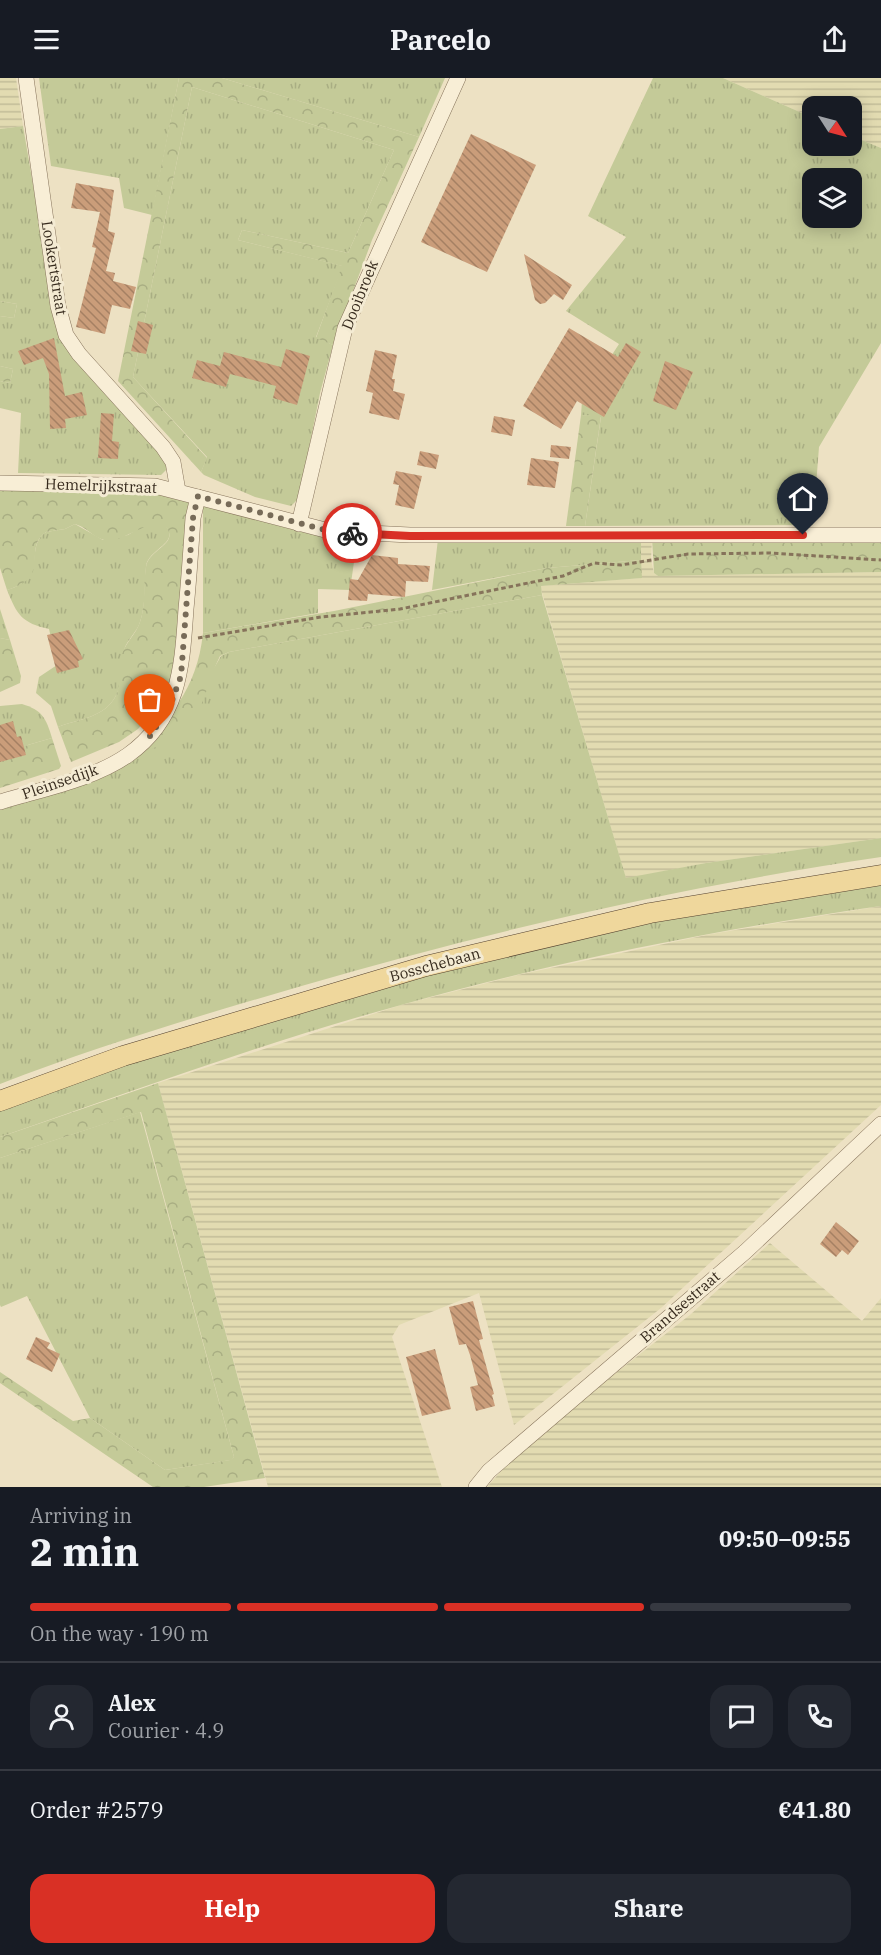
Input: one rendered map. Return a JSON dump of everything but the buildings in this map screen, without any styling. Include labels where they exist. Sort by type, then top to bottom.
[{"type":"main road","name":"Bosschebaan","points":[[0,1101],[123,1056],[426,966],[650,913],[881,875]]},
{"type":"street","name":"Lookertstraat","points":[[26,78],[58,306],[66,335],[79,354],[164,447],[172,462],[178,491]]},
{"type":"street","name":"Dooibroek","points":[[299,524],[345,328],[458,78]]},
{"type":"street","name":"Hemelrijkstraat","points":[[0,483],[155,486],[329,531],[410,536],[881,535]]},
{"type":"street","name":"Pleinsedijk","points":[[0,802],[77,779],[110,765],[127,755],[150,736],[170,706],[181,676],[193,518],[198,496]]},
{"type":"street","name":"Brandsestraat","points":[[476,1487],[489,1471],[745,1251],[881,1124]]},
{"type":"path","points":[[184,641],[321,617],[400,609],[563,576],[594,563],[621,565],[688,554],[881,560]]},
{"type":"shaded area","points":[[0,78],[16,78],[23,126],[0,129]]},
{"type":"shaded area","points":[[723,78],[881,78],[881,148],[862,140],[862,96],[802,96],[802,113]]},
{"type":"shaded area","points":[[652,538],[651,560],[654,573],[658,576],[881,572],[881,838],[706,863],[626,879],[540,586],[641,578],[641,539]]},
{"type":"shaded area","points":[[881,906],[881,1105],[661,1308],[514,1425],[479,1293],[399,1325],[392,1337],[442,1487],[268,1487],[158,1083],[401,1005],[522,974],[711,934]]},
{"type":"shaded area","points":[[770,1243],[862,1321],[881,1298],[881,1487],[487,1487],[524,1445],[691,1314]]},
{"type":"green space","points":[[39,78],[179,78],[152,215],[124,208],[119,178],[51,166]]},
{"type":"green space","points":[[179,78],[222,78],[419,137],[372,240],[333,345],[316,338],[342,266],[238,240],[242,230],[348,253],[394,150],[192,87],[133,377],[207,458],[201,472],[118,381]]},
{"type":"green space","points":[[222,78],[445,78],[419,137]]},
{"type":"green space","points":[[653,78],[723,78],[802,113],[802,156],[862,156],[862,140],[881,148],[881,343],[819,447],[813,525],[585,526],[601,417],[581,415],[582,401],[619,344],[566,311],[626,237],[588,216]]},
{"type":"green space","points":[[192,87],[394,150],[348,253],[242,230],[238,240],[343,266],[316,337],[333,345],[320,393],[299,498],[291,506],[255,497],[204,475],[201,472],[207,457],[133,377]]},
{"type":"green space","points":[[23,126],[57,325],[163,454],[167,469],[161,475],[18,473],[21,413],[0,408],[0,381],[10,383],[13,369],[0,366],[0,316],[14,318],[17,304],[0,301],[0,129]]},
{"type":"green space","points":[[0,301],[17,304],[14,318],[0,316]]},
{"type":"green space","points":[[0,366],[13,369],[10,383],[0,381]]},
{"type":"green space","points":[[581,415],[601,416],[585,526],[566,526]]},
{"type":"green space","points":[[0,487],[191,493],[184,663],[161,703],[138,729],[119,742],[71,762],[58,727],[96,714],[114,699],[118,689],[122,654],[142,615],[148,560],[168,540],[168,529],[161,522],[110,540],[100,539],[75,524],[65,529],[46,532],[39,539],[36,547],[35,563],[29,578],[7,590],[0,568]]},
{"type":"green space","points":[[203,498],[272,524],[302,532],[362,537],[355,555],[350,590],[318,589],[318,613],[203,633]]},
{"type":"green space","points":[[161,521],[168,528],[168,540],[148,560],[142,615],[139,626],[124,650],[117,694],[109,705],[96,714],[58,727],[51,706],[36,693],[39,677],[57,665],[49,629],[26,621],[14,606],[7,590],[28,578],[34,562],[36,546],[46,532],[65,529],[75,524],[103,540],[128,535],[147,523]]},
{"type":"green space","points":[[652,538],[881,538],[881,572],[658,576],[654,573]]},
{"type":"green space","points":[[438,539],[641,539],[641,560],[547,568],[432,590]]},
{"type":"green space","points":[[641,560],[642,578],[541,586],[542,595],[229,652],[220,656],[202,703],[194,718],[182,732],[131,758],[169,716],[188,687],[200,653],[203,633],[334,611],[547,568]]},
{"type":"green space","points":[[542,595],[626,878],[706,863],[881,838],[881,857],[663,896],[447,946],[190,1019],[75,1056],[0,1084],[0,806],[131,758],[210,675],[221,656],[229,652]]},
{"type":"green space","points":[[0,609],[10,640],[0,638]]},
{"type":"green space","points":[[0,638],[10,640],[21,676],[20,683],[0,692]]},
{"type":"green space","points":[[22,704],[39,712],[48,725],[52,738],[0,753],[0,706]]},
{"type":"green space","points":[[52,738],[61,766],[59,769],[0,788],[0,753]]},
{"type":"green space","points":[[881,878],[881,906],[700,936],[579,960],[460,989],[350,1019],[249,1051],[0,1137],[0,1105],[379,984],[540,944]]},
{"type":"green space","points":[[158,1083],[265,1478],[204,1487],[153,1487],[0,1383],[0,1372],[73,1421],[90,1418],[165,1470],[230,1460],[234,1457],[141,1112],[0,1158],[0,1137]]},
{"type":"green space","points":[[140,1112],[234,1457],[231,1460],[165,1470],[90,1418],[27,1296],[1,1307],[0,1305],[0,1158]]},
{"type":"way so far","points":[[150,736],[170,706],[181,676],[193,518],[198,496],[299,524],[329,531],[352,533]]},
{"type":"route","points":[[352,533],[410,536],[803,535]]}]
